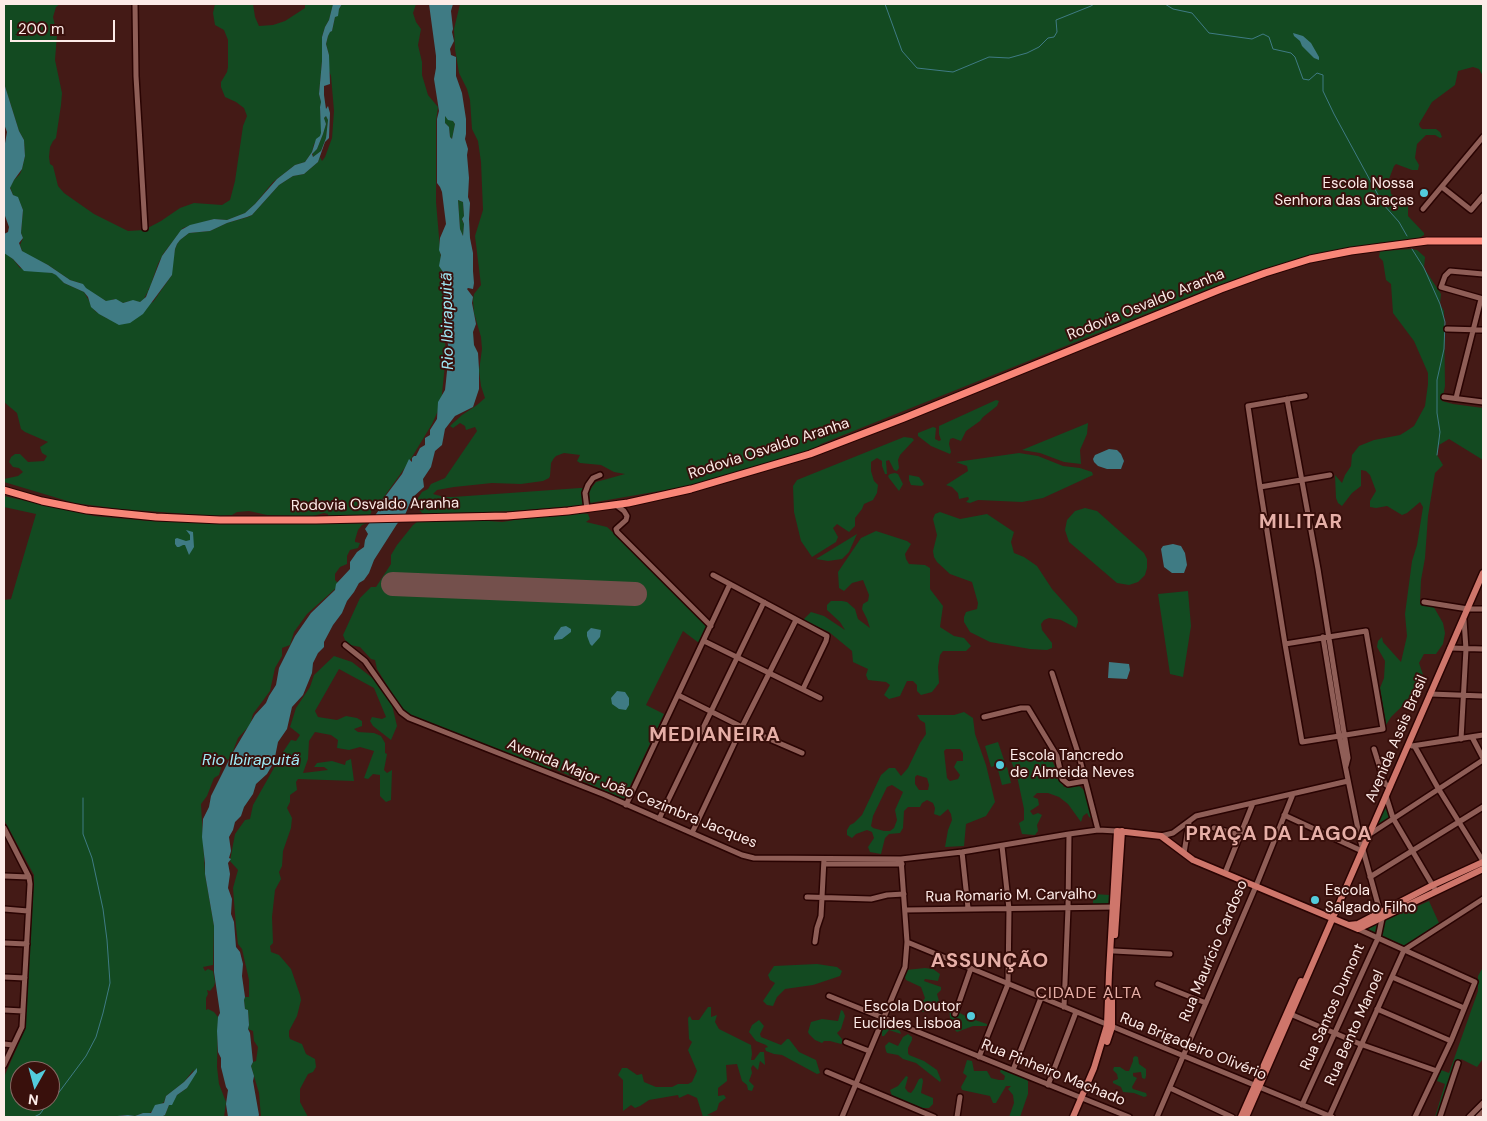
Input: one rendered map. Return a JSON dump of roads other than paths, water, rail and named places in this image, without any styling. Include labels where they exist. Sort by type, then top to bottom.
[{"type":"highway","name":"Rodovia Osvaldo Aranha","points":[[4,490],[42,501],[87,510],[220,520],[507,516],[586,509],[616,504],[692,489],[810,454],[904,418],[1221,289],[1310,259],[1351,251],[1426,241],[1483,241]]},
{"type":"main road","name":"Avenida Assis Brasil","points":[[1246,1117],[1277,1041],[1390,787],[1412,746],[1430,694],[1483,574]]},
{"type":"main road","points":[[1111,973],[1114,951],[1114,907],[1120,831],[1161,836],[1193,860],[1333,916],[1358,930],[1382,914]]},
{"type":"main road","points":[[1348,924],[1358,924],[1382,914],[1483,862]]},
{"type":"main road","points":[[1435,888],[1483,869]]},
{"type":"main road","points":[[1077,1117],[1109,1026],[1114,927]]},
{"type":"main road","name":"Avenida Assis Brasil","points":[[1241,1117],[1257,1087]]},
{"type":"main road","points":[[1073,1117],[1083,1099]]},
{"type":"street","points":[[135,4],[136,76],[145,228]]},
{"type":"street","points":[[1423,209],[1483,137]]},
{"type":"street","points":[[1442,187],[1471,210],[1483,196]]},
{"type":"street","points":[[1456,398],[1472,329],[1482,299],[1441,287],[1445,276],[1450,271],[1483,274]]},
{"type":"street","points":[[1447,328],[1483,330]]},
{"type":"street","points":[[1285,644],[1366,630],[1383,729],[1302,742],[1285,644],[1248,406],[1306,396]]},
{"type":"street","points":[[1444,397],[1483,402]]},
{"type":"street","points":[[1287,399],[1302,480],[1331,672],[1345,750],[1348,781],[1362,851],[1382,914]]},
{"type":"street","points":[[586,509],[585,493],[588,484],[593,478],[600,475]]},
{"type":"street","points":[[1260,487],[1330,475]]},
{"type":"street","points":[[616,504],[627,516],[626,520],[616,529],[617,532],[711,626]]},
{"type":"street","points":[[713,575],[827,636],[803,689]]},
{"type":"street","points":[[626,805],[730,584]]},
{"type":"street","points":[[659,819],[764,602]]},
{"type":"street","points":[[1424,602],[1468,609],[1483,609]]},
{"type":"street","points":[[1461,739],[1466,649],[1464,619]]},
{"type":"street","points":[[692,833],[742,726],[796,620]]},
{"type":"street","points":[[704,640],[820,698]]},
{"type":"street","name":"Avenida Major João Cezimbra Jacques","points":[[345,645],[365,661],[401,712],[409,718],[545,771],[742,855],[754,858],[824,862],[902,862]]},
{"type":"street","points":[[1450,648],[1483,649]]},
{"type":"street","points":[[1052,673],[1098,830]]},
{"type":"street","points":[[1430,694],[1483,696]]},
{"type":"street","points":[[678,695],[802,753]]},
{"type":"street","points":[[984,717],[1028,708],[1057,756],[1062,779],[1068,784],[1085,781]]},
{"type":"street","points":[[1483,735],[1412,746],[1483,862]]},
{"type":"street","points":[[1370,834],[1483,759],[1472,737]]},
{"type":"street","points":[[1374,749],[1385,784],[1390,787]]},
{"type":"street","points":[[1161,836],[1173,833],[1196,816],[1348,781]]},
{"type":"street","name":"Rua Maurício Cardoso","points":[[1157,1117],[1256,886],[1293,794]]},
{"type":"street","points":[[1386,796],[1393,818],[1435,888]]},
{"type":"street","points":[[1225,873],[1253,803]]},
{"type":"street","points":[[1370,877],[1483,807]]},
{"type":"street","points":[[1284,815],[1362,851]]},
{"type":"street","points":[[1184,853],[1189,821]]},
{"type":"street","points":[[4,828],[29,877],[22,1027],[4,1065]]},
{"type":"street","points":[[1214,828],[1240,835]]},
{"type":"street","points":[[842,1117],[905,966],[907,942],[902,862],[1098,830],[1120,831]]},
{"type":"street","points":[[1064,1007],[1070,834]]},
{"type":"street","points":[[4,842],[11,842]]},
{"type":"street","points":[[979,1057],[1008,984],[1009,909],[1002,846]]},
{"type":"street","points":[[962,852],[968,908]]},
{"type":"street","points":[[815,942],[821,916],[824,862]]},
{"type":"street","points":[[4,876],[29,877]]},
{"type":"street","points":[[807,897],[871,899],[904,894]]},
{"type":"street","points":[[1404,950],[1483,899]]},
{"type":"street","name":"Rua Romario M. Carvalho","points":[[905,910],[1114,907]]},
{"type":"street","points":[[4,909],[28,911]]},
{"type":"street","name":"Rua Santos Dumont","points":[[1302,1105],[1378,938],[1382,914]]},
{"type":"street","points":[[1358,930],[1475,982],[1451,1042],[1415,1117]]},
{"type":"street","name":"Rua Brigadeiro Olivério","points":[[907,942],[1330,1117]]},
{"type":"street","points":[[4,943],[27,944]]},
{"type":"street","name":"Rua Bento Manoel","points":[[1330,1117],[1360,1044],[1404,950]]},
{"type":"street","points":[[1114,951],[1170,954]]},
{"type":"street","points":[[955,1014],[971,968]]},
{"type":"street","points":[[4,977],[25,978]]},
{"type":"street","points":[[1392,977],[1464,1008]]},
{"type":"street","points":[[1158,984],[1206,1003]]},
{"type":"street","name":"Rua Pinheiro Machado","points":[[829,996],[1129,1117]]},
{"type":"street","points":[[1013,1070],[1041,998]]},
{"type":"street","points":[[1376,1009],[1451,1042]]},
{"type":"street","points":[[4,1010],[23,1011]]},
{"type":"street","points":[[1048,1085],[1076,1012]]},
{"type":"street","points":[[1289,1014],[1360,1044],[1437,1071]]},
{"type":"street","points":[[846,1042],[869,1051]]},
{"type":"street","points":[[4,1044],[13,1045]]},
{"type":"street","points":[[1440,1117],[1458,1063]]},
{"type":"street","points":[[827,1072],[934,1117]]},
{"type":"street","points":[[1170,1088],[1232,1117]]},
{"type":"street","points":[[957,1117],[960,1097]]},
{"type":"street","points":[[1469,1117],[1483,1103]]},
{"type":"street","points":[[1478,1117],[1483,1112]]},
{"type":"water","points":[[333,4],[342,4],[338,16],[335,17],[332,31],[328,36],[326,44],[329,55],[330,84],[324,86],[324,95],[326,109],[328,106],[330,113],[329,138],[325,142],[318,162],[304,174],[293,176],[279,185],[252,215],[210,231],[189,233],[180,240],[175,249],[172,275],[143,314],[130,323],[119,325],[99,314],[91,307],[88,297],[84,292],[64,283],[52,273],[24,271],[13,259],[4,253],[4,234],[8,232],[9,227],[4,213],[4,149],[7,132],[4,124],[4,83],[19,131],[24,140],[25,156],[22,169],[10,188],[13,195],[18,197],[23,210],[21,233],[23,238],[19,243],[22,251],[70,280],[83,284],[106,301],[116,299],[123,303],[133,300],[140,302],[146,297],[162,256],[181,230],[190,225],[214,219],[227,220],[245,213],[277,179],[295,165],[305,162],[312,152],[316,139],[321,133],[321,102],[319,94],[322,37]],"holes":[[[326,116],[328,120],[326,138],[321,151],[313,157],[312,154],[317,149],[326,124],[324,118]]]},
{"type":"water","name":"Rio Ibirapuitã","points":[[429,4],[453,4],[451,11],[454,41],[450,49],[451,55],[456,57],[456,76],[462,93],[466,119],[465,139],[468,149],[468,197],[470,203],[469,219],[474,283],[473,289],[467,289],[473,297],[472,303],[476,324],[473,332],[474,345],[478,353],[479,389],[473,407],[455,416],[445,429],[442,445],[435,451],[431,467],[423,479],[424,487],[412,498],[405,515],[374,560],[369,573],[359,583],[333,625],[324,642],[324,647],[318,653],[313,663],[312,673],[303,695],[292,707],[287,729],[278,742],[274,762],[267,774],[256,784],[253,794],[244,807],[241,816],[235,822],[229,837],[231,851],[229,858],[231,859],[228,863],[230,874],[228,888],[232,899],[231,914],[234,922],[236,947],[240,952],[243,964],[244,1000],[245,1009],[248,1010],[248,1029],[253,1062],[251,1066],[259,1115],[258,1117],[228,1117],[226,1104],[228,1090],[218,1052],[217,1031],[220,1013],[214,972],[214,926],[205,874],[202,837],[203,819],[209,807],[211,796],[232,754],[255,715],[266,703],[276,685],[279,668],[295,636],[311,613],[335,590],[336,584],[350,569],[350,562],[357,552],[364,547],[368,534],[365,529],[379,510],[381,502],[402,474],[409,459],[412,462],[412,458],[425,445],[425,438],[430,435],[430,430],[437,419],[438,402],[445,390],[449,351],[444,313],[443,272],[439,266],[441,255],[439,250],[440,238],[446,224],[442,192],[437,183],[437,119],[439,111],[434,79],[436,56]],"holes":[[[445,116],[455,124],[452,139],[449,127],[445,123]],[[458,200],[463,202],[463,236],[460,229]]]},
{"type":"water","points":[[1293,33],[1303,36],[1311,43],[1319,60],[1314,58],[1302,46]]},
{"type":"water","points":[[1109,449],[1117,450],[1121,454],[1124,461],[1121,469],[1107,469],[1098,466],[1094,462],[1095,455]]},
{"type":"water","points":[[186,530],[193,532],[194,547],[189,555],[185,545],[177,547],[175,544],[175,539],[177,538],[186,541],[190,540],[190,535]]},
{"type":"water","points":[[1173,544],[1181,546],[1185,553],[1187,565],[1184,573],[1172,573],[1164,567],[1161,549],[1163,546]]},
{"type":"water","points":[[566,626],[571,629],[571,632],[562,639],[554,640],[561,627]]},
{"type":"water","points":[[591,628],[601,630],[600,637],[592,646],[587,636],[587,632]]},
{"type":"water","points":[[1109,662],[1129,664],[1130,670],[1127,679],[1108,678]]},
{"type":"water","points":[[617,691],[625,692],[629,698],[629,705],[626,710],[619,709],[612,704],[611,698]]},
{"type":"water","points":[[197,1068],[197,1072],[187,1088],[177,1095],[172,1105],[169,1105],[165,1115],[161,1117],[117,1116],[135,1116],[151,1113],[155,1105],[164,1103],[166,1096],[184,1082]]},
{"type":"waterway","points":[[885,4],[902,51],[917,68],[953,72],[989,57],[1009,58],[1027,53],[1039,47],[1048,38],[1054,37],[1057,32],[1056,20],[1094,4]]},
{"type":"waterway","points":[[1165,4],[1173,9],[1192,13],[1209,33],[1252,39],[1263,34],[1269,37],[1273,49],[1291,53],[1295,57],[1303,79],[1309,80],[1317,73],[1323,75],[1323,91],[1334,114],[1383,204],[1399,222],[1407,236]]},
{"type":"waterway","points":[[1412,249],[1424,268],[1440,304],[1445,322],[1444,349],[1437,380],[1437,413],[1440,432],[1437,455]]},
{"type":"waterway","points":[[34,1117],[51,1103],[86,1056],[96,1037],[110,983],[103,909],[92,858],[83,834],[83,798]]},
{"type":"place","name":"Escola Nossa Senhora das Graças","points":[[1424,193]]},
{"type":"place","name":"Escola Tancredo de Almeida Neves","points":[[1000,765]]},
{"type":"place","name":"Escola Salgado Filho","points":[[1315,900]]},
{"type":"place","name":"Escola Doutor Euclides Lisboa","points":[[971,1016]]},
{"type":"district","name":"MILITAR","points":[[1301,523]]},
{"type":"district","name":"MEDIANEIRA","points":[[715,736]]},
{"type":"district","name":"PRAÇA DA LAGOA","points":[[1279,835]]},
{"type":"district","name":"ASSUNÇÃO","points":[[990,962]]},
{"type":"district","name":"CIDADE ALTA","points":[[1089,994]]}]
